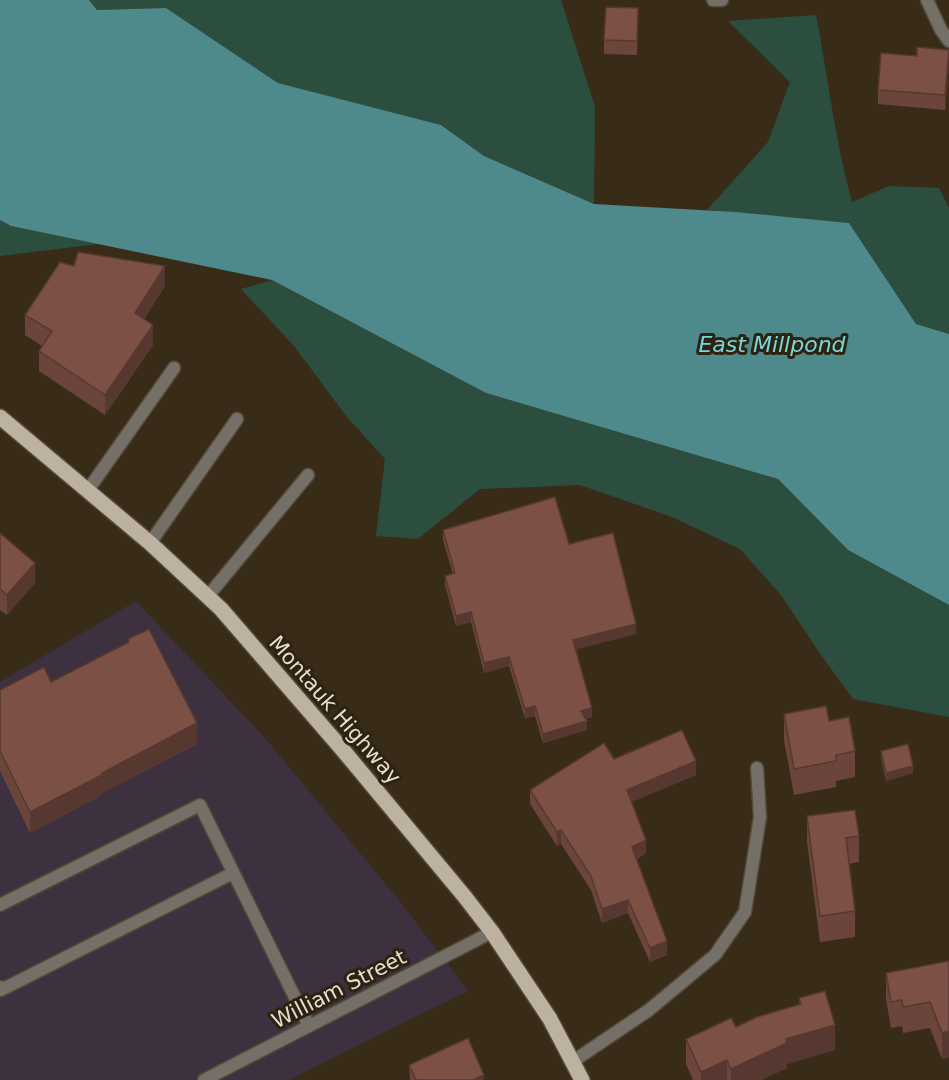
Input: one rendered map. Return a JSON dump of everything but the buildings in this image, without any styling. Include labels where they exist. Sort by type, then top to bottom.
[{"type":"main road","name":"Montauk Highway","points":[[0,417],[150,543],[208,596],[342,750],[465,897],[492,932],[550,1019],[582,1080]]},
{"type":"street","points":[[713,0],[722,0]]},
{"type":"street","points":[[927,0],[941,30],[949,41]]},
{"type":"street","points":[[88,490],[174,368]]},
{"type":"street","points":[[150,543],[237,419]]},
{"type":"street","points":[[208,596],[308,475]]},
{"type":"street","points":[[572,1062],[649,1010],[715,955],[744,912],[760,817],[757,768]]},
{"type":"street","points":[[0,905],[200,805],[309,1026]]},
{"type":"street","points":[[0,987],[1,990],[233,873]]},
{"type":"street","name":"William Street","points":[[204,1080],[492,932]]},
{"type":"shaded area","points":[[136,601],[265,738],[402,904],[468,991],[289,1080],[0,1080],[0,682]]},
{"type":"green space","points":[[89,0],[561,0],[595,107],[594,204],[484,156],[441,125],[278,83],[166,8],[97,10]]},
{"type":"green space","points":[[816,15],[836,132],[852,202],[889,186],[939,188],[949,208],[949,334],[916,324],[849,223],[707,210],[768,142],[790,82],[728,21]]},
{"type":"green space","points":[[0,220],[11,226],[98,244],[0,256]]},
{"type":"green space","points":[[272,280],[486,393],[778,479],[848,550],[949,605],[949,717],[853,699],[781,595],[740,549],[672,517],[580,485],[480,489],[418,539],[376,536],[385,459],[347,417],[294,346],[241,289]]},
{"type":"water","name":"East Millpond","points":[[0,0],[89,0],[97,10],[166,8],[278,83],[441,125],[484,156],[594,204],[735,212],[849,223],[916,324],[949,334],[949,605],[848,550],[778,479],[486,393],[272,280],[11,226],[0,220]]}]
